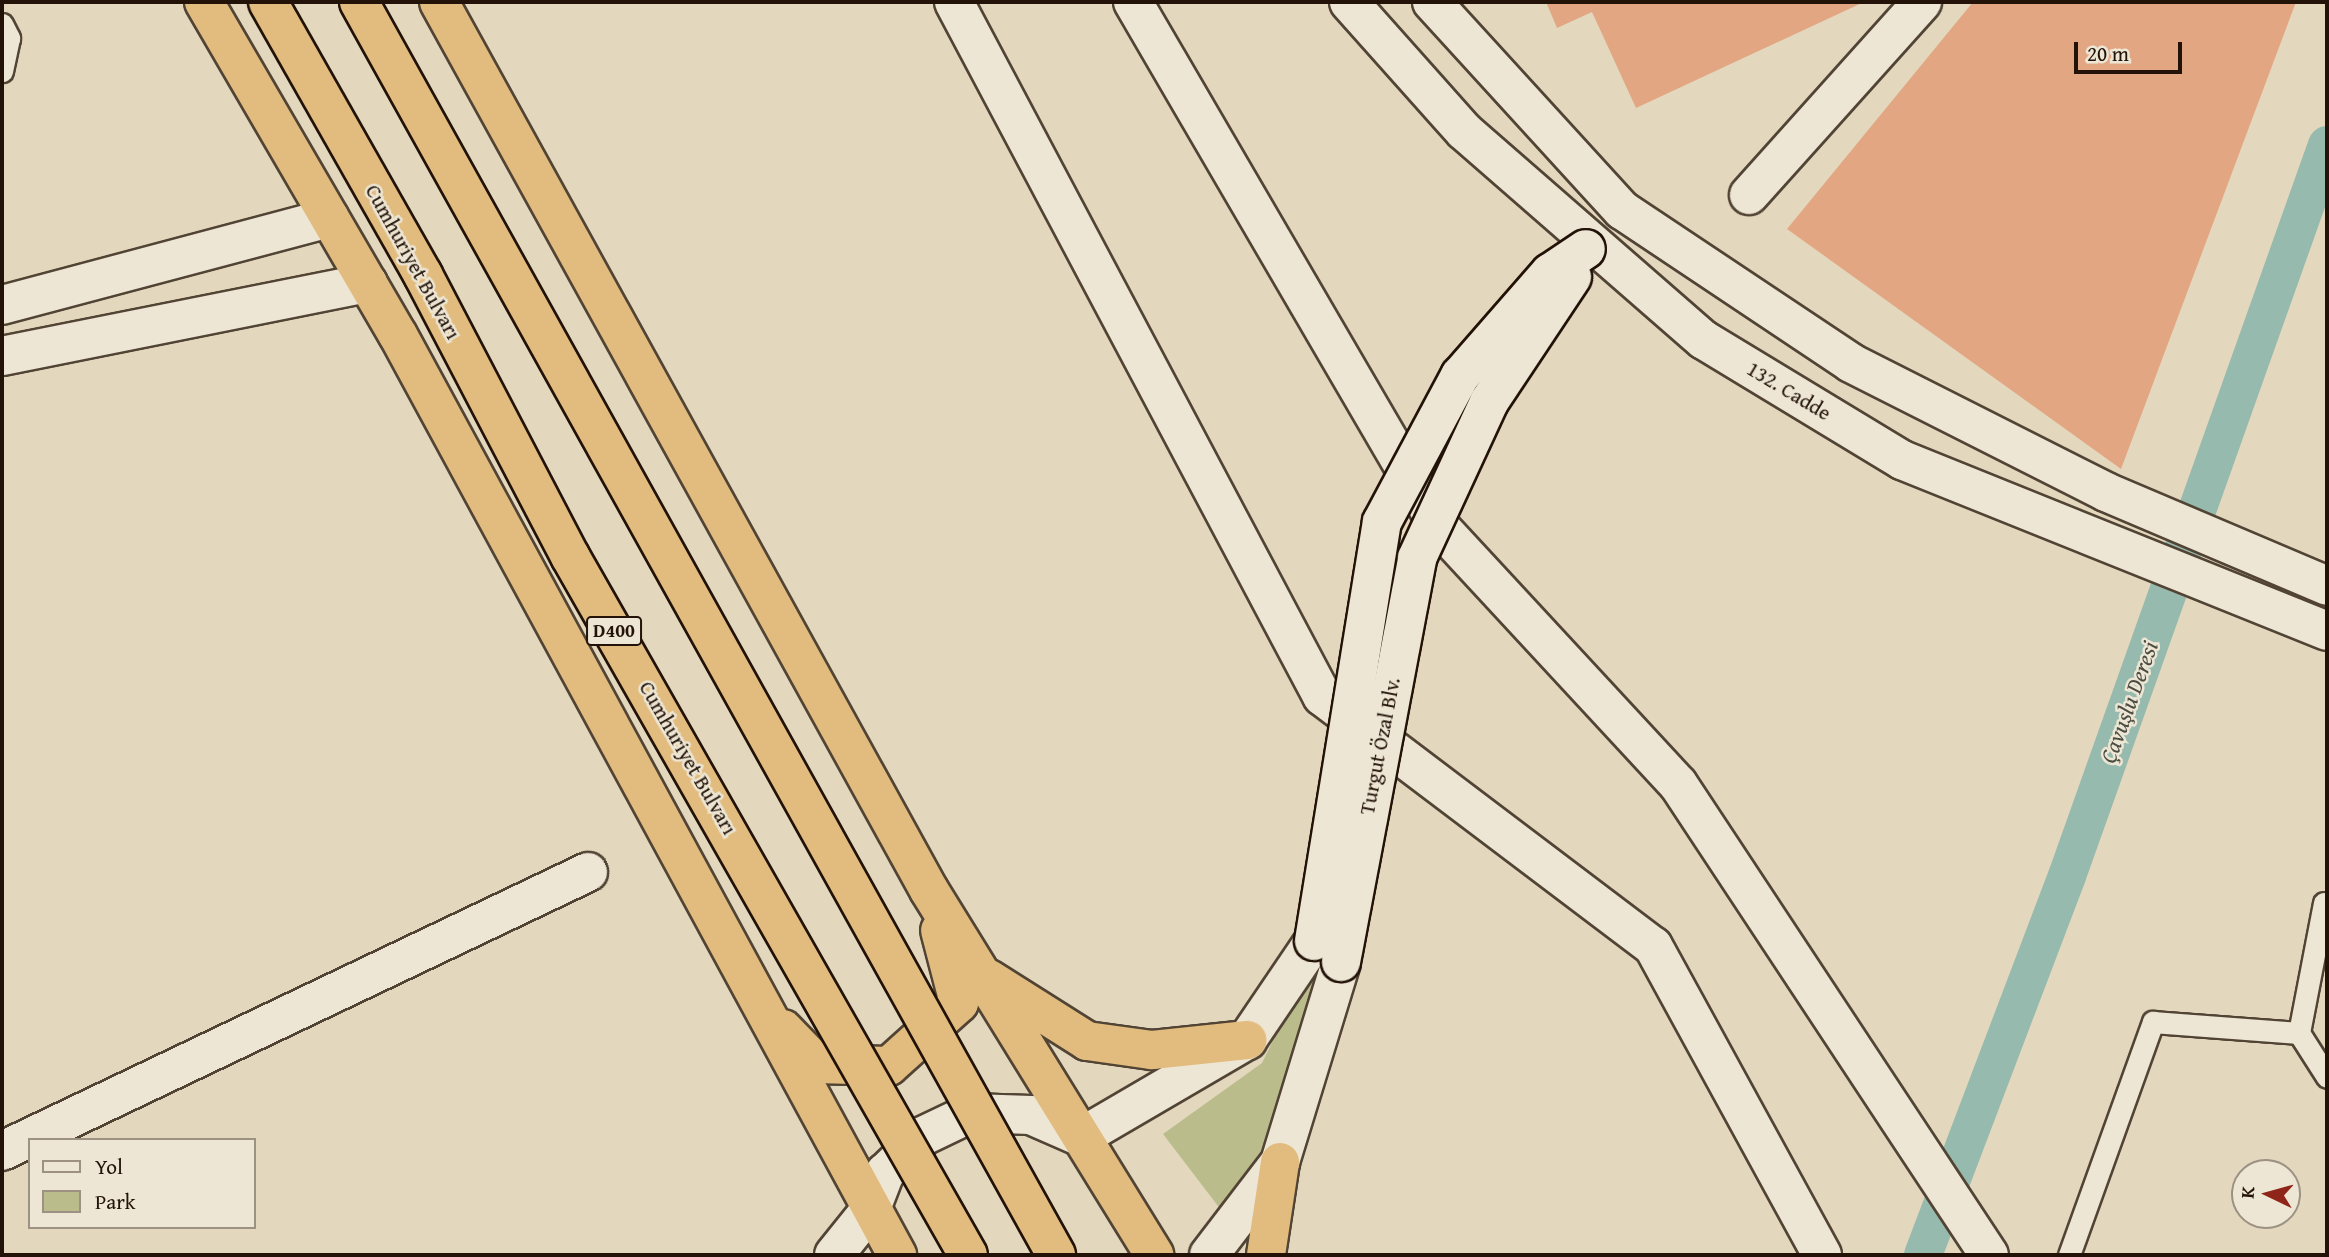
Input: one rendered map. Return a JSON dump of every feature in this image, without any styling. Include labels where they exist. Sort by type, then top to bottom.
[{"type":"highway","points":[[204,2],[368,283],[757,1003],[897,1255]]},
{"type":"highway","name":"Cumhuriyet Bulvarı","points":[[268,2],[423,275],[570,556],[968,1255]]},
{"type":"highway","points":[[359,2],[1056,1255]]},
{"type":"highway","points":[[439,2],[929,890],[1154,1255]]},
{"type":"highway","points":[[757,1003],[817,1064],[889,1066],[959,1003],[929,890]]},
{"type":"highway","points":[[981,973],[1087,1041],[1152,1050],[1247,1040]]},
{"type":"highway","points":[[1266,1255],[1280,1162]]},
{"type":"street","points":[[954,2],[1322,696],[1653,946],[1822,1255]]},
{"type":"street","points":[[1133,2],[1438,525],[1678,784],[1989,1255]]},
{"type":"street","name":"132. Cadde","points":[[1349,2],[1464,131],[1590,245],[1704,340],[1902,460],[2080,528],[2327,631]]},
{"type":"street","points":[[1432,2],[1622,210],[1851,363],[2106,492],[2327,586]]},
{"type":"street","points":[[1749,195],[1922,2]]},
{"type":"street","name":"Turgut Özal Blv.","points":[[1209,1255],[1280,1162],[1417,558],[1489,402],[1590,245],[1622,210]]},
{"type":"street","points":[[2,305],[330,218]]},
{"type":"street","points":[[2,356],[368,283]]},
{"type":"street","points":[[29,1138],[588,872]]},
{"type":"street","name":"Turgut Özal Blv.","points":[[1081,1137],[1247,1040],[1327,951]]},
{"type":"street","points":[[834,1255],[870,1209],[885,1173],[923,1136],[971,1113],[1031,1115],[1081,1137]]},
{"type":"street","points":[[2,1151],[28,1139]]},
{"type":"lane","points":[[2,24],[9,38],[2,71]]},
{"type":"lane","points":[[2324,903],[2299,1033],[2327,1077]]},
{"type":"lane","points":[[2069,1255],[2153,1022],[2299,1033]]},
{"type":"green space","points":[[1337,909],[1295,1072],[1261,1151],[1221,1210],[1163,1134],[1262,1063]]},
{"type":"building","points":[[1546,2],[1864,2],[1636,108],[1592,12],[1557,28]]},
{"type":"building","points":[[1973,2],[2296,2],[2121,469],[1787,229]]},
{"type":"waterway","name":"Çavuşlu Deresi","points":[[1923,1255],[2067,876],[2327,145]]}]
